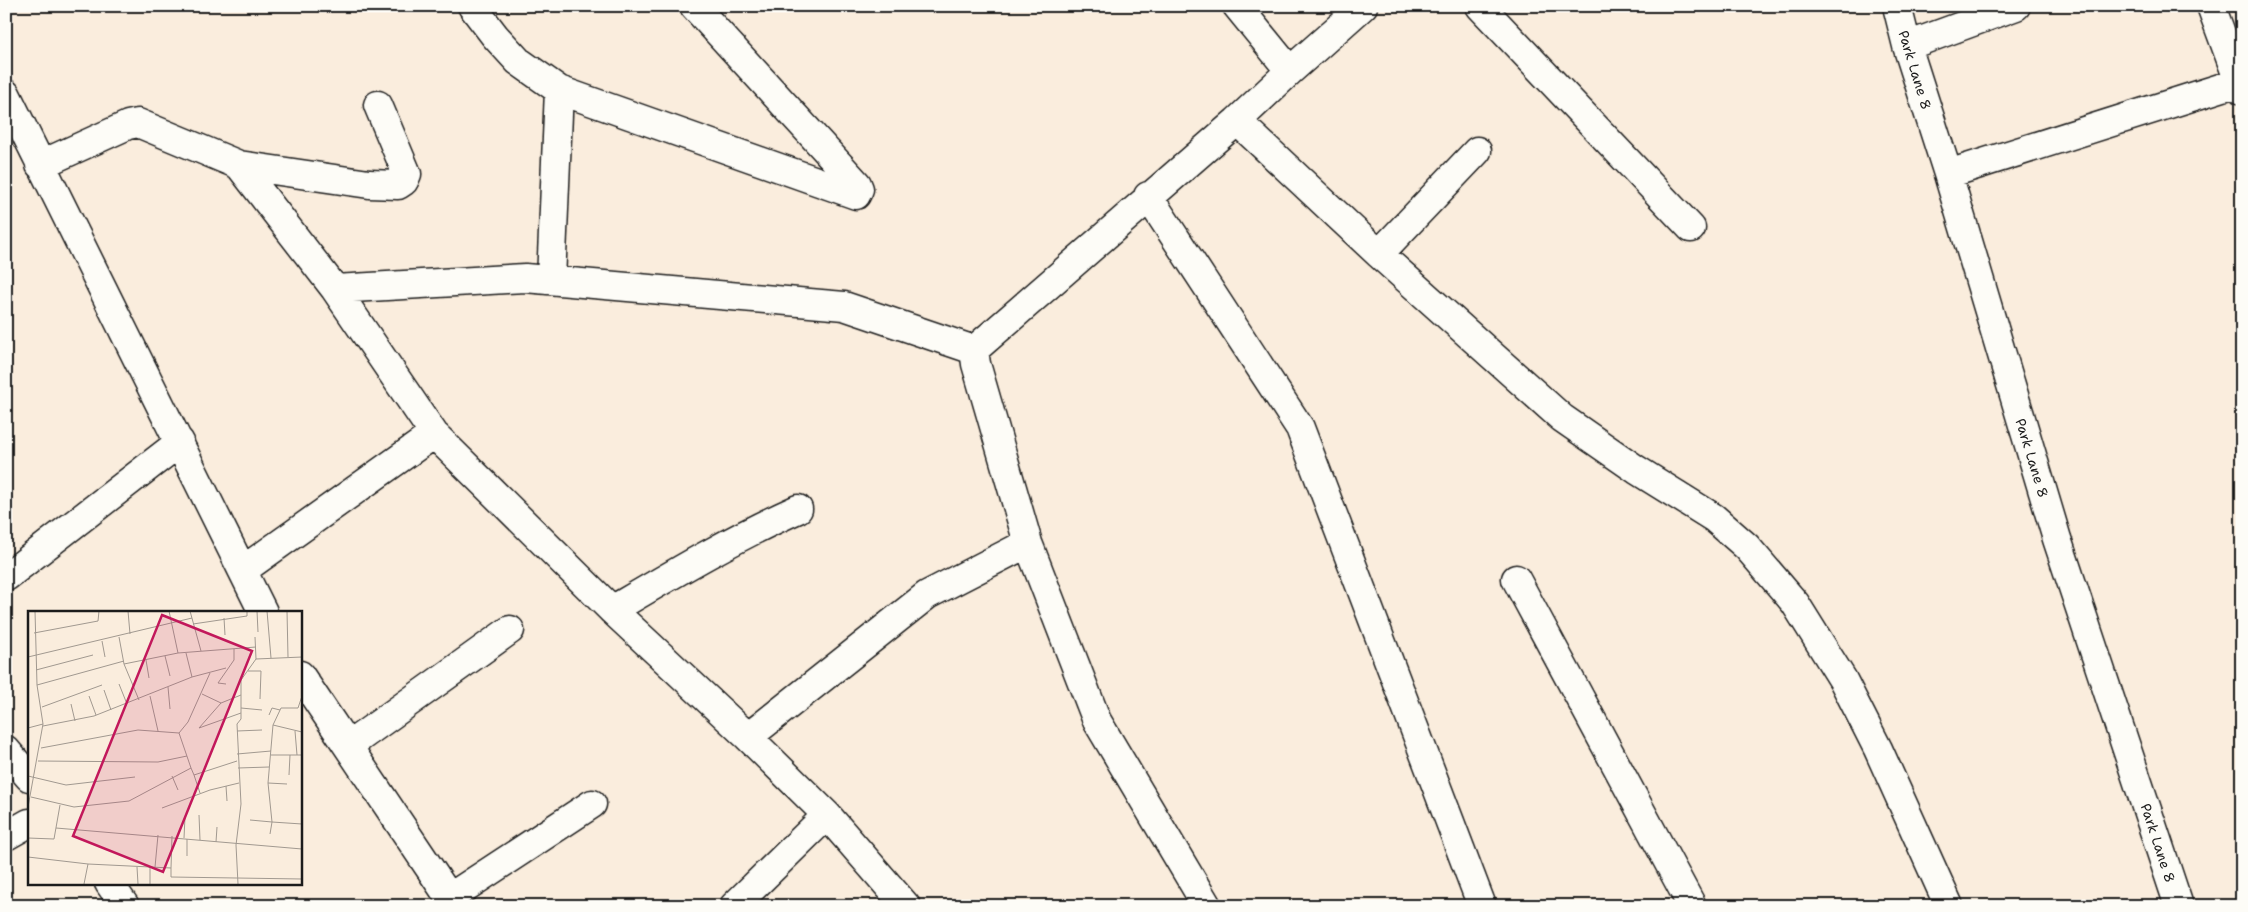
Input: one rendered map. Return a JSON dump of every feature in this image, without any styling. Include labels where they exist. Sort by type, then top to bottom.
[{"type":"street","points":[[472,6],[518,61],[559,90],[852,195],[859,192],[857,184],[694,6]]},
{"type":"street","points":[[1236,6],[1290,71]]},
{"type":"street","points":[[974,350],[1237,120],[1363,6]]},
{"type":"street","points":[[1480,6],[1691,228]]},
{"type":"street","name":"Park Lane 8","points":[[1897,6],[1907,46],[1948,174],[2057,539],[2179,906]]},
{"type":"street","points":[[1907,46],[2016,6]]},
{"type":"street","points":[[1948,174],[2240,86],[2211,6]]},
{"type":"street","points":[[551,280],[559,90]]},
{"type":"street","points":[[6,94],[263,611]]},
{"type":"street","points":[[40,165],[128,125],[138,123],[238,165],[369,184],[398,185],[407,174],[378,105]]},
{"type":"street","points":[[1237,120],[1379,254],[1562,418],[1637,470],[1714,518],[1747,546],[1794,603],[1844,680],[1949,906]]},
{"type":"street","points":[[1379,254],[1477,151]]},
{"type":"street","points":[[238,165],[335,290],[434,434],[612,610],[748,737],[827,815],[906,906]]},
{"type":"street","points":[[1148,196],[1300,428],[1482,906]]},
{"type":"street","points":[[335,290],[526,278],[844,306],[974,350]]},
{"type":"street","points":[[974,350],[976,364],[1028,543],[1097,721],[1207,906]]},
{"type":"street","points":[[243,570],[434,434]]},
{"type":"street","points":[[6,576],[180,442]]},
{"type":"street","points":[[612,610],[704,556],[798,509]]},
{"type":"street","points":[[748,737],[927,595],[1028,543]]},
{"type":"street","points":[[1516,579],[1692,906]]},
{"type":"street","points":[[348,746],[510,630]]},
{"type":"street","points":[[301,676],[452,902],[592,804]]},
{"type":"street","points":[[6,750],[28,776]]},
{"type":"street","points":[[734,906],[827,815]]},
{"type":"street","points":[[6,836],[28,824]]},
{"type":"street","points":[[109,884],[125,906]]}]
